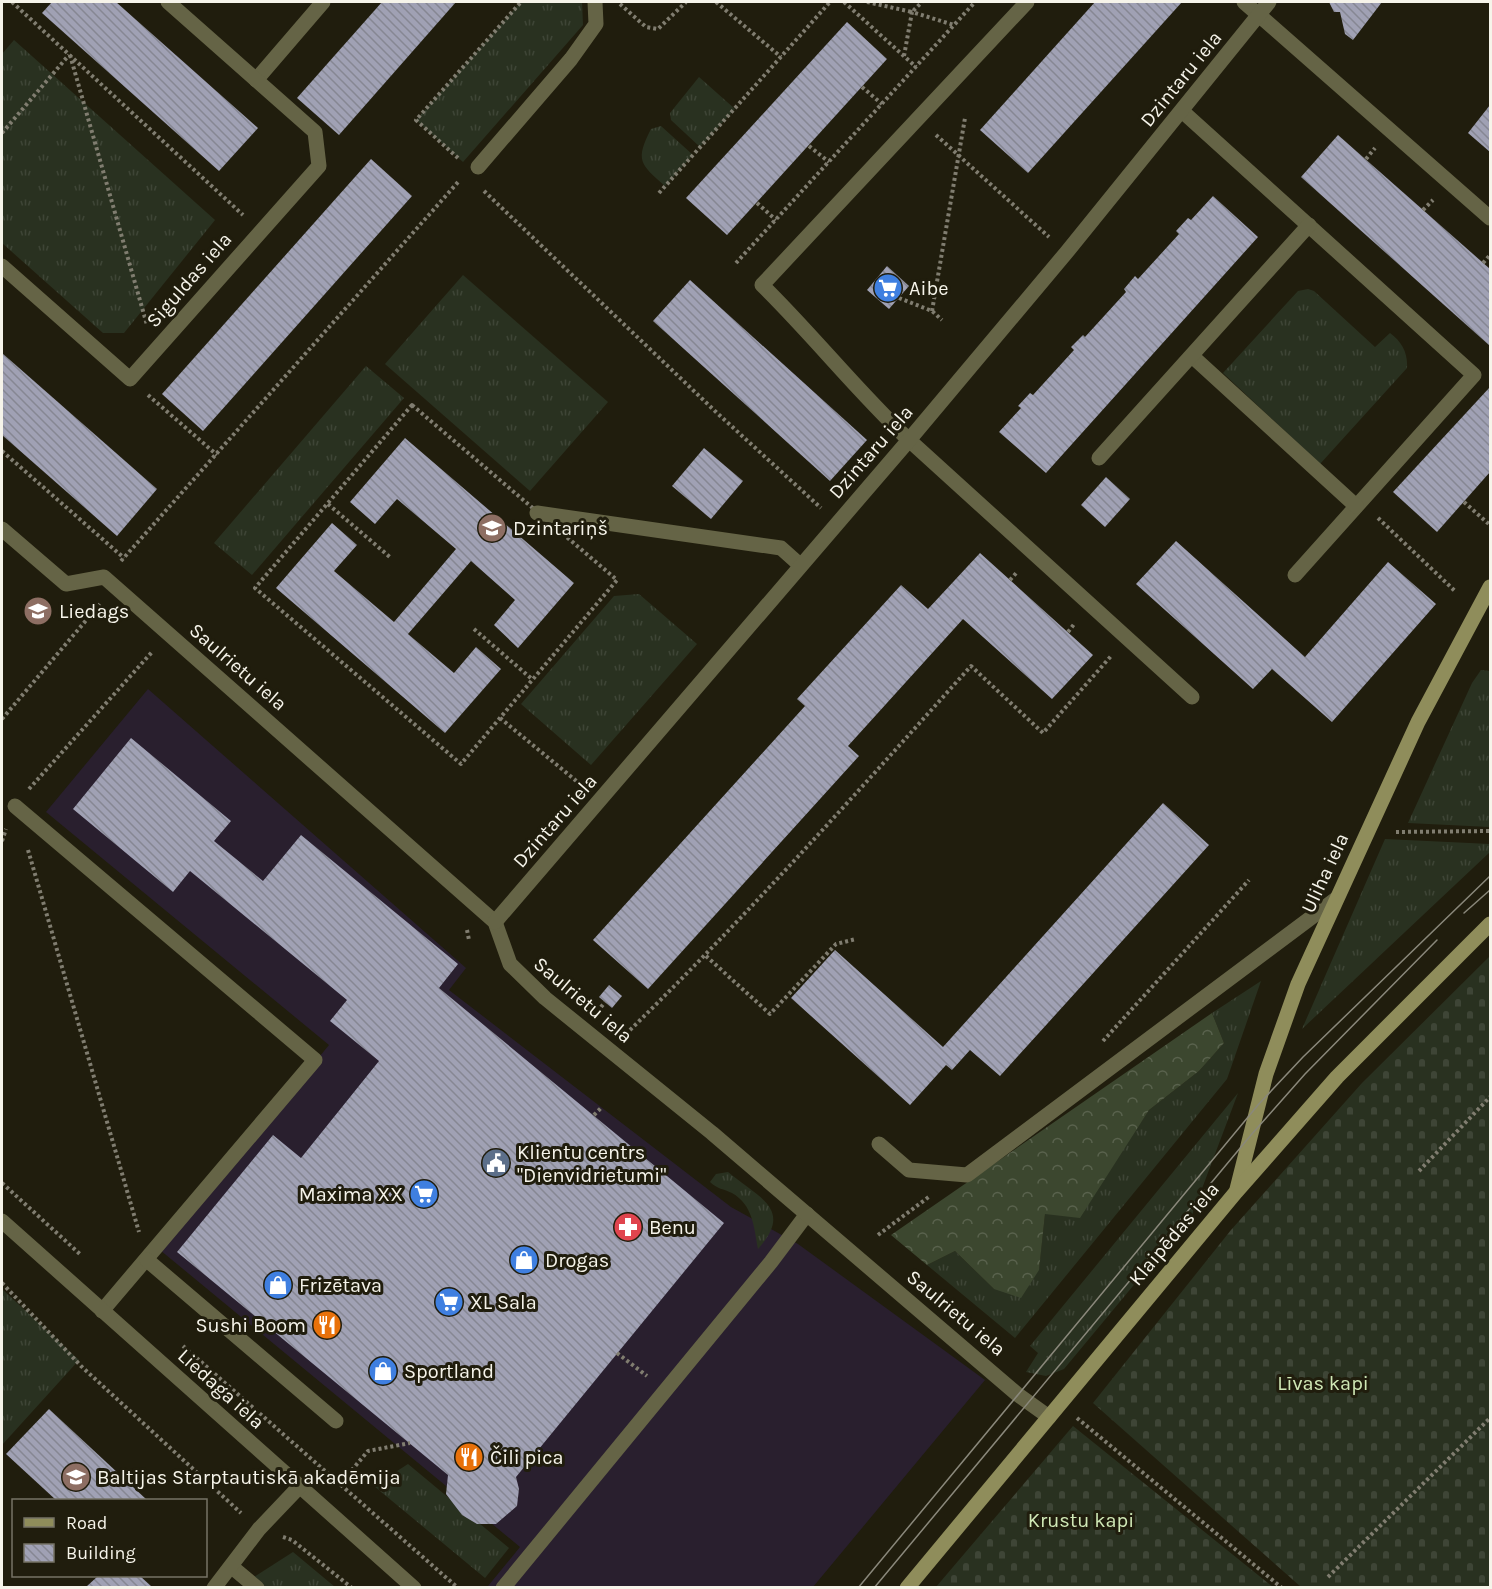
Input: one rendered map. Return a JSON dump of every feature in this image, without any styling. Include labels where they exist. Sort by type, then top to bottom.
[{"type":"main road","name":"Uliha iela","points":[[1236,1192],[1266,1074],[1298,984],[1418,722],[1491,587]]},
{"type":"main road","name":"Klaipēdas iela","points":[[907,1587],[1236,1192],[1337,1077],[1491,924]]},
{"type":"street","name":"Siguldas iela","points":[[130,379],[319,166],[315,132],[168,2]]},
{"type":"street","points":[[256,80],[323,2]]},
{"type":"street","points":[[469,168],[571,58],[596,24],[595,2]]},
{"type":"street","points":[[1027,2],[762,285],[799,321],[870,404],[1192,697]]},
{"type":"street","points":[[1244,2],[1491,218]]},
{"type":"street","name":"Dzintaru iela","points":[[495,922],[909,440],[1066,253],[1269,2]]},
{"type":"street","points":[[1182,111],[1474,375],[1295,575]]},
{"type":"street","points":[[1099,458],[1309,225]]},
{"type":"street","points":[[2,266],[130,379]]},
{"type":"street","points":[[1192,356],[1358,504]]},
{"type":"street","points":[[537,513],[781,548],[800,565]]},
{"type":"street","points":[[2,530],[66,584],[104,578]]},
{"type":"street","name":"Saulrietu iela","points":[[104,578],[495,922],[510,964],[545,998],[712,1133],[1017,1394],[1049,1417]]},
{"type":"street","points":[[15,806],[315,1060],[102,1311]]},
{"type":"street","points":[[879,1144],[909,1170],[967,1175],[1336,899]]},
{"type":"street","points":[[503,1587],[771,1262],[807,1214]]},
{"type":"street","name":"Liedaga iela","points":[[2,1221],[414,1587]]},
{"type":"street","points":[[147,1260],[336,1422]]},
{"type":"street","points":[[214,1587],[232,1567],[259,1529],[299,1487]]},
{"type":"street","points":[[232,1567],[257,1587]]},
{"type":"path","points":[[12,2],[261,231]]},
{"type":"path","points":[[104,578],[217,455],[469,168],[416,120],[521,2]]},
{"type":"path","points":[[616,2],[646,27],[657,29],[686,2]]},
{"type":"path","points":[[716,2],[781,57]]},
{"type":"path","points":[[659,193],[830,2]]},
{"type":"path","points":[[844,2],[916,67]]},
{"type":"path","points":[[867,2],[954,24]]},
{"type":"path","points":[[904,56],[912,12],[922,2]]},
{"type":"path","points":[[736,263],[975,2]]},
{"type":"path","points":[[2,133],[70,55]]},
{"type":"path","points":[[70,55],[155,351]]},
{"type":"path","points":[[862,87],[882,104]]},
{"type":"path","points":[[932,310],[965,118]]},
{"type":"path","points":[[936,135],[1066,253]]},
{"type":"path","points":[[809,146],[829,162]]},
{"type":"path","points":[[482,189],[698,396],[822,509],[848,511]]},
{"type":"path","points":[[757,202],[776,220]]},
{"type":"path","points":[[1484,263],[1491,255]]},
{"type":"path","points":[[899,298],[932,310],[942,320]]},
{"type":"path","points":[[130,379],[217,455]]},
{"type":"path","points":[[412,405],[537,513],[617,580],[461,764],[255,588],[412,405]]},
{"type":"path","points":[[2,451],[124,558]]},
{"type":"path","points":[[1464,502],[1491,525]]},
{"type":"path","points":[[328,504],[391,558]]},
{"type":"path","points":[[1358,504],[1456,592]]},
{"type":"path","points":[[2,719],[103,601]]},
{"type":"path","points":[[474,629],[533,680]]},
{"type":"path","points":[[630,1030],[706,956],[971,666],[1043,733],[1127,638]]},
{"type":"path","points":[[31,787],[157,647]]},
{"type":"path","points":[[500,718],[582,786]]},
{"type":"path","points":[[15,806],[147,1260]]},
{"type":"path","points":[[1396,832],[1491,831]]},
{"type":"path","points":[[706,956],[770,1014],[836,944],[856,939]]},
{"type":"path","points":[[601,1007],[605,1002]]},
{"type":"path","points":[[1419,1171],[1491,1097]]},
{"type":"path","points":[[594,1116],[602,1107]]},
{"type":"path","points":[[2,1183],[86,1260]]},
{"type":"path","points":[[2,1283],[81,1366],[259,1529],[292,1539],[352,1587]]},
{"type":"path","points":[[182,1345],[458,1587]]},
{"type":"path","points":[[617,1353],[665,1390]]},
{"type":"path","points":[[1074,1416],[1282,1587]]},
{"type":"path","points":[[1328,1577],[1491,1418]]},
{"type":"path","points":[[340,1484],[368,1451],[410,1443]]},
{"type":"shaded area","points":[[148,689],[466,968],[449,990],[731,1207],[798,1244],[985,1380],[813,1587],[488,1586],[520,1547],[160,1250],[329,1045],[46,812]]},
{"type":"green space","points":[[521,2],[582,2],[583,25],[463,162],[416,120]]},
{"type":"green space","points":[[14,40],[215,220],[124,333],[103,333],[2,243],[2,54]]},
{"type":"green space","points":[[699,77],[735,109],[700,147],[671,120],[670,113]]},
{"type":"green space","points":[[661,126],[693,155],[665,186],[645,166],[642,155],[651,129]]},
{"type":"green space","points":[[463,275],[608,402],[530,491],[385,364]]},
{"type":"green space","points":[[1308,289],[1314,291],[1375,347],[1390,333],[1403,348],[1407,363],[1407,368],[1320,464],[1223,373],[1298,291]]},
{"type":"green space","points":[[366,366],[404,398],[252,575],[214,543]]},
{"type":"green space","points":[[639,594],[697,644],[591,765],[521,704],[614,596]]},
{"type":"green space","points":[[1481,670],[1490,671],[1490,827],[1408,823],[1472,683]]},
{"type":"green space","points":[[1385,839],[1490,844],[1490,852],[1302,1029]]},
{"type":"green space","name":"Līvas kapi","points":[[1490,956],[1490,1587],[1301,1587],[1093,1403],[1231,1230],[1362,1083]]},
{"type":"green space","points":[[1261,981],[1227,1079],[1015,1338],[927,1265],[955,1251],[994,1289],[1039,1269],[1045,1214],[1120,1153],[1149,1110],[1199,1071],[1224,1043],[1212,1013]]},
{"type":"green space","points":[[1212,1013],[1224,1043],[1199,1071],[1149,1110],[1080,1218],[1045,1214],[1039,1270],[1021,1298],[994,1289],[955,1251],[927,1265],[891,1235]]},
{"type":"green space","points":[[1238,1093],[1192,1215],[1064,1369],[1046,1376],[1026,1372],[1038,1353],[1030,1346]]},
{"type":"green space","points":[[728,1172],[761,1197],[773,1214],[773,1224],[758,1249],[751,1217],[744,1204],[732,1193],[710,1182],[716,1174]]},
{"type":"green space","points":[[2,1289],[79,1360],[2,1445]]},
{"type":"green space","name":"Krustu kapi","points":[[1073,1426],[1273,1587],[936,1587]]},
{"type":"green space","points":[[408,1464],[509,1548],[485,1578],[374,1486]]},
{"type":"green space","points":[[293,1552],[335,1587],[266,1587],[254,1577]]},
{"type":"building","points":[[52,2],[116,2],[258,128],[219,171],[42,13]]},
{"type":"building","points":[[382,2],[456,2],[339,135],[297,98]]},
{"type":"building","points":[[1095,2],[1182,2],[1028,173],[980,130]]},
{"type":"building","points":[[1329,2],[1382,2],[1353,40],[1345,34],[1340,12],[1334,12]]},
{"type":"building","points":[[847,22],[887,59],[727,235],[686,198]]},
{"type":"building","points":[[1490,105],[1490,152],[1468,133]]},
{"type":"building","points":[[1338,135],[1490,269],[1490,346],[1301,177]]},
{"type":"building","points":[[371,159],[412,196],[203,431],[162,394]]},
{"type":"building","points":[[1213,196],[1258,237],[1046,473],[999,432],[1021,408],[1018,406],[1030,393],[1033,395],[1074,350],[1071,347],[1083,335],[1085,337],[1126,292],[1124,289],[1135,276],[1138,279],[1179,234],[1176,231],[1188,218],[1191,220]]},
{"type":"building","name":"Aibe","points":[[887,266],[909,286],[889,309],[867,290]]},
{"type":"building","points":[[690,280],[867,440],[830,481],[653,321]]},
{"type":"building","points":[[2,353],[157,489],[117,536],[2,435]]},
{"type":"building","points":[[1490,387],[1490,472],[1437,532],[1393,492]]},
{"type":"building","points":[[405,438],[574,583],[518,648],[494,625],[515,600],[471,561],[408,634],[454,673],[476,647],[501,669],[445,733],[276,588],[332,523],[357,545],[334,571],[394,622],[456,549],[397,499],[375,524],[350,502]]},
{"type":"building","points":[[704,448],[743,481],[711,519],[672,486]]},
{"type":"building","points":[[1106,477],[1130,499],[1105,527],[1081,505]]},
{"type":"building","points":[[1176,541],[1305,657],[1388,562],[1436,604],[1332,722],[1272,669],[1253,689],[1136,584]]},
{"type":"building","points":[[980,553],[1093,655],[1052,699],[963,619],[848,746],[859,756],[648,989],[593,940],[805,706],[797,699],[901,585],[928,609]]},
{"type":"building","name":"XL Sala","points":[[131,738],[231,821],[214,841],[263,881],[301,835],[458,964],[439,988],[724,1223],[516,1477],[519,1489],[517,1506],[496,1524],[477,1524],[462,1515],[446,1494],[448,1475],[177,1252],[273,1135],[301,1158],[379,1061],[330,1021],[347,1000],[190,871],[173,892],[73,809]]},
{"type":"building","points":[[1163,803],[1209,845],[1000,1076],[970,1050],[952,1070],[946,1065],[910,1105],[791,998],[835,950],[943,1047]]},
{"type":"building","points":[[609,985],[622,996],[612,1008],[599,997]]},
{"type":"building","name":"Baltijas Starptautiskā akadēmija","points":[[49,1409],[146,1499],[55,1499],[6,1454]]},
{"type":"building","points":[[97,1577],[141,1577],[152,1587],[86,1587]]},
{"type":"tram line","points":[[858,1588],[1258,1105],[1303,1057],[1490,876]]},
{"type":"tram line","points":[[1464,913],[1490,890]]},
{"type":"tram line","points":[[874,1588],[1251,1135],[1305,1074],[1437,940]]},
{"type":"place","name":"Aibe","points":[[888,288]]},
{"type":"place","name":"Dzintariņš","points":[[492,528]]},
{"type":"place","name":"Liedags","points":[[38,611]]},
{"type":"place","name":"Klientu centrs \"Dienvidrietumi\"","points":[[496,1163]]},
{"type":"place","name":"Maxima XX","points":[[424,1194]]},
{"type":"place","name":"Benu","points":[[628,1227]]},
{"type":"place","name":"Drogas","points":[[524,1260]]},
{"type":"place","name":"Frizētava","points":[[278,1285]]},
{"type":"place","name":"XL Sala","points":[[449,1302]]},
{"type":"place","name":"Sushi Boom","points":[[327,1325]]},
{"type":"place","name":"Sportland","points":[[383,1371]]},
{"type":"place","name":"Čili pica","points":[[469,1457]]},
{"type":"place","name":"Baltijas Starptautiskā akadēmija","points":[[76,1477]]}]
